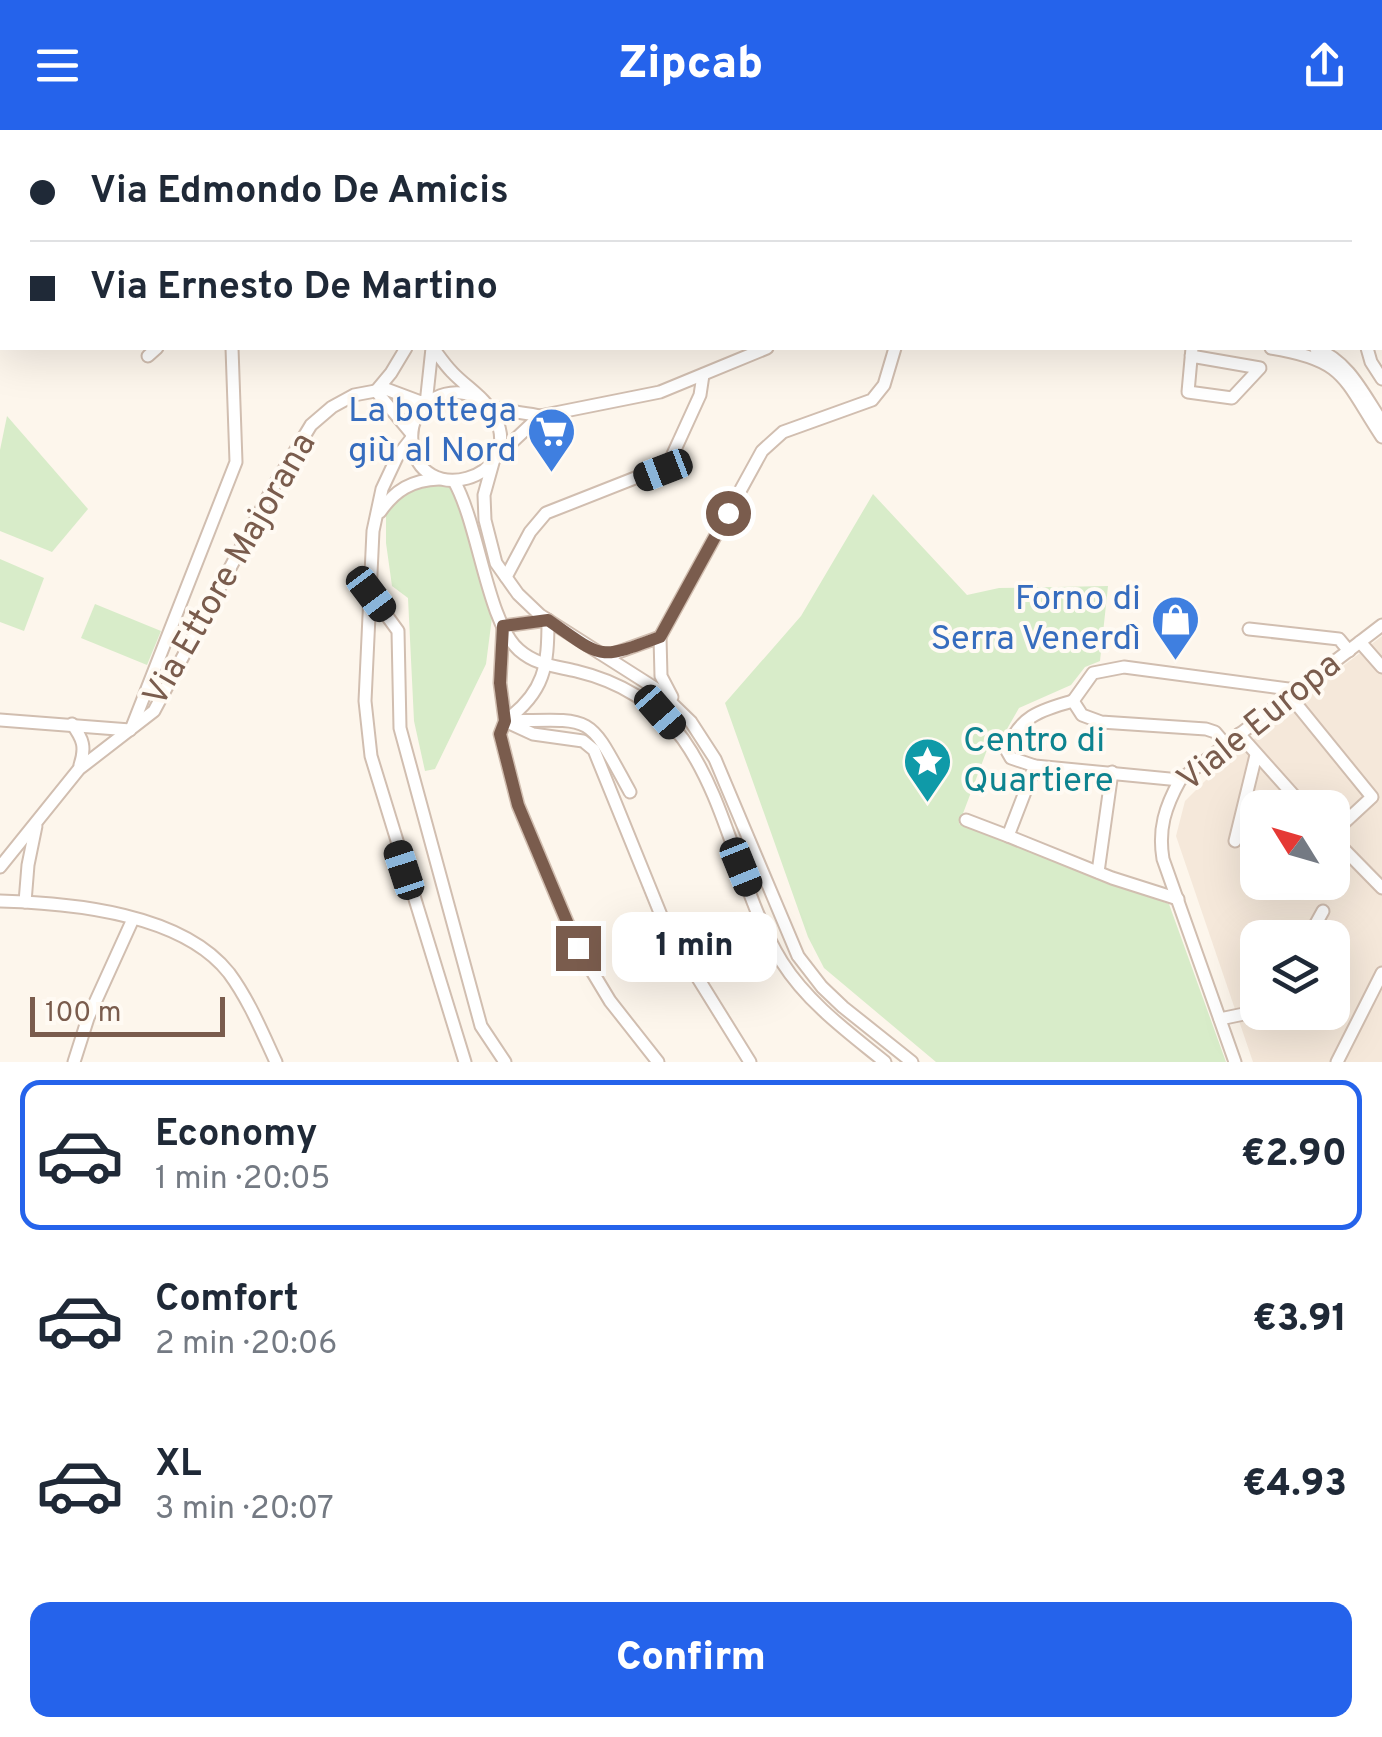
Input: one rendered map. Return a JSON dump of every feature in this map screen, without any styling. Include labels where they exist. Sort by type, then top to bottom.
[{"type":"street","name":"Via Ettore Majorana","points":[[131,730],[236,462],[232,350]]},
{"type":"street","points":[[376,391],[405,350]]},
{"type":"street","points":[[426,404],[433,350]]},
{"type":"street","points":[[435,350],[453,374],[487,405],[500,431],[484,495],[485,520],[496,562],[506,577],[518,594],[548,620],[676,705]]},
{"type":"street","points":[[465,1062],[371,756],[366,701],[375,520],[382,489],[412,436],[418,414],[437,396],[464,393],[487,405],[540,416],[660,392],[762,350]]},
{"type":"street","points":[[895,350],[884,384],[872,400],[783,432],[762,450],[660,637],[661,676],[676,705],[715,759],[798,956],[843,1007],[912,1062]]},
{"type":"street","points":[[1282,350],[1315,356],[1339,372],[1382,438]]},
{"type":"street","points":[[1315,350],[1330,354],[1344,366],[1382,422]]},
{"type":"street","points":[[1368,350],[1382,379]]},
{"type":"street","points":[[1192,352],[1260,368],[1232,398],[1188,392],[1192,352]]},
{"type":"street","points":[[506,577],[530,532],[546,513],[668,465],[700,395],[702,374]]},
{"type":"street","points":[[376,391],[386,389],[426,404]]},
{"type":"street","name":"Via Ettore Majorana","points":[[131,730],[146,719],[162,698],[271,491],[311,425],[354,395],[376,391]]},
{"type":"street","points":[[376,391],[412,436],[420,463],[440,478]]},
{"type":"street","points":[[375,520],[401,488],[421,480],[476,477],[540,416]]},
{"type":"street","points":[[454,481],[473,522],[503,626],[516,648],[535,662],[606,680],[660,712],[700,768],[781,961],[808,996],[886,1062]]},
{"type":"street","points":[[371,594],[398,631],[400,728],[481,1026],[504,1062]]},
{"type":"street","points":[[503,626],[548,620]]},
{"type":"street","points":[[505,721],[542,681],[548,665],[548,620]]},
{"type":"street","name":"Viale Europa","points":[[1235,1062],[1160,839],[1165,806],[1180,780],[1382,625]]},
{"type":"street","points":[[503,626],[500,683],[505,721],[500,734],[518,805],[578,948],[610,1001],[658,1062]]},
{"type":"street","points":[[1249,628],[1339,638],[1348,651]]},
{"type":"street","points":[[594,652],[610,655],[660,637]]},
{"type":"street","points":[[1360,642],[1382,667]]},
{"type":"street","points":[[1180,780],[1036,766],[1011,758],[1007,750],[1014,731],[1025,718],[1073,701],[1094,672],[1124,667],[1293,692],[1372,797],[1350,818]]},
{"type":"street","points":[[1073,701],[1082,715],[1101,722],[1206,730],[1215,732],[1226,745]]},
{"type":"street","points":[[505,721],[570,718],[587,726],[598,734],[630,792]]},
{"type":"street","points":[[0,720],[131,730]]},
{"type":"street","points":[[505,721],[533,734],[584,741],[594,750],[666,925],[750,1062]]},
{"type":"street","points":[[72,724],[83,739],[79,769]]},
{"type":"street","points":[[0,867],[79,769],[131,730]]},
{"type":"street","points":[[1240,734],[1288,790]]},
{"type":"street","points":[[1234,840],[1256,756]]},
{"type":"street","points":[[1008,836],[1036,766]]},
{"type":"street","points":[[1098,872],[1112,772]]},
{"type":"street","points":[[966,820],[1178,899]]},
{"type":"street","points":[[26,902],[28,865],[38,822]]},
{"type":"street","points":[[1350,854],[1382,888]]},
{"type":"street","points":[[0,901],[134,919],[184,935],[218,960],[248,1003],[276,1062]]},
{"type":"street","points":[[1318,920],[1322,912]]},
{"type":"street","points":[[74,1062],[88,1018],[134,919]]},
{"type":"street","points":[[1337,1062],[1382,974]]},
{"type":"street","points":[[1220,1019],[1240,1015]]},
{"type":"shaded area","points":[[1382,636],[1382,1062],[1253,1062],[1242,1030],[1350,1030],[1350,920],[1240,920],[1240,1024],[1176,836],[1185,801],[1210,776]]},
{"type":"green space","points":[[7,416],[88,509],[52,552],[0,531],[0,450]]},
{"type":"green space","points":[[454,481],[494,602],[486,664],[435,769],[425,771],[414,721],[408,598],[392,586],[386,503],[401,488]]},
{"type":"green space","points":[[873,494],[967,595],[999,588],[1108,586],[1100,661],[1085,667],[1071,685],[1019,708],[999,743],[990,742],[959,824],[1169,904],[1226,1062],[936,1062],[824,968],[808,937],[725,703],[801,616]]},
{"type":"green space","points":[[0,559],[44,578],[24,631],[0,622]]},
{"type":"green space","points":[[95,604],[161,631],[147,665],[81,638]]},
{"type":"place","name":"La bottega giù al Nord","points":[[552,474]]},
{"type":"place","name":"Forno di Serra Venerdì","points":[[1176,662]]},
{"type":"place","name":"Centro di Quartiere","points":[[928,804]]},
{"type":"route","points":[[578,948],[518,805],[500,734],[505,721],[500,683],[503,626],[548,620],[594,652],[610,655],[660,637],[728,513]]}]
